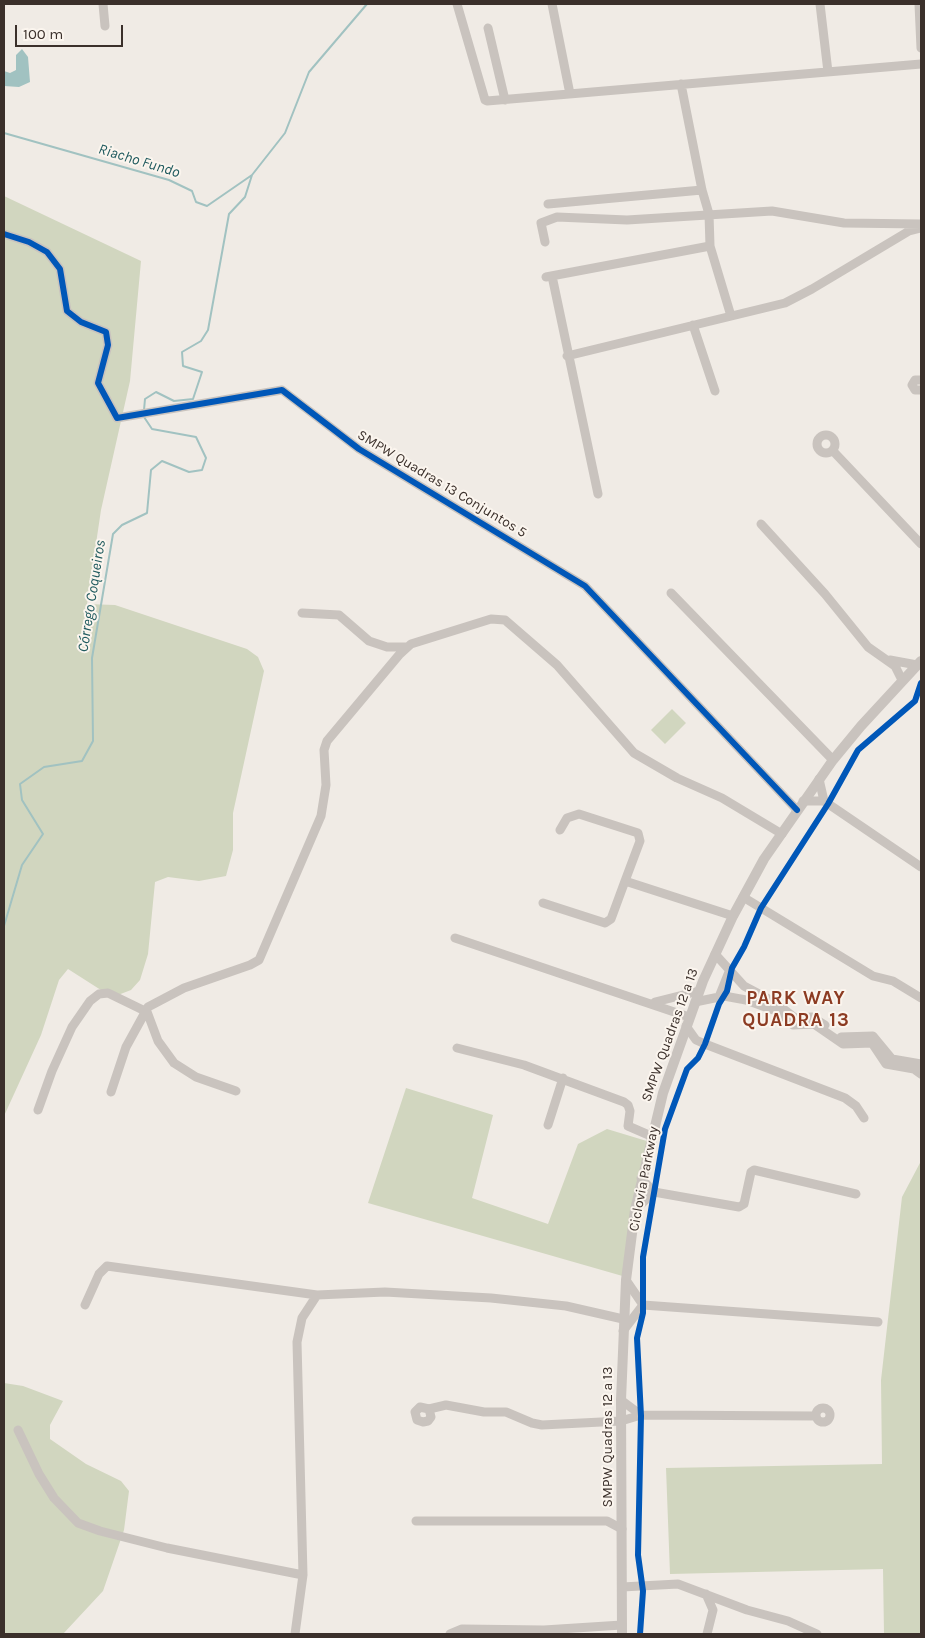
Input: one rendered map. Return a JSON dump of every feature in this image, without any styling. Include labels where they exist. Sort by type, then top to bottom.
[{"type":"street","points":[[103,4],[105,26]]},
{"type":"street","points":[[457,4],[485,100],[505,100],[921,64]]},
{"type":"street","points":[[552,4],[570,94]]},
{"type":"street","points":[[820,4],[828,72]]},
{"type":"street","points":[[919,4],[921,48]]},
{"type":"street","points":[[488,28],[505,100]]},
{"type":"street","points":[[681,84],[702,190],[709,214],[710,246],[731,316]]},
{"type":"street","points":[[548,204],[702,190]]},
{"type":"street","points":[[545,242],[541,223],[549,218],[557,217],[628,220],[772,211],[844,223],[921,226]]},
{"type":"street","points":[[567,356],[785,303],[921,226]]},
{"type":"street","name":"SMPW Quadras 13 Conjuntos 5","points":[[4,234],[29,242],[46,252],[60,269],[67,311],[72,316],[106,332],[108,345],[98,383],[117,418],[282,390],[358,449],[581,583],[800,805]]},
{"type":"street","points":[[598,494],[549,276],[710,246]]},
{"type":"street","points":[[693,325],[715,391]]},
{"type":"street","points":[[921,380],[915,380],[912,385],[915,390],[921,390]]},
{"type":"street","points":[[833,451],[921,544]]},
{"type":"street","points":[[761,524],[825,594],[868,647],[889,660],[900,673],[902,680]]},
{"type":"street","points":[[671,593],[833,760]]},
{"type":"street","points":[[302,614],[339,615],[369,641],[387,647],[407,647],[491,619],[505,620],[557,665],[634,753],[677,778],[732,804],[782,834]]},
{"type":"street","points":[[111,1092],[126,1047],[146,1010],[184,988],[259,960],[321,816],[326,785],[324,750],[327,741],[407,647]]},
{"type":"street","points":[[889,660],[919,663]]},
{"type":"street","name":"SMPW Quadras 12 a 13","points":[[622,1630],[621,1400],[623,1318],[635,1210],[651,1136],[687,1022],[715,954],[743,897],[800,805],[833,760],[919,663]]},
{"type":"street","points":[[819,779],[824,801],[921,867]]},
{"type":"street","points":[[800,805],[824,801]]},
{"type":"street","points":[[543,903],[605,923],[610,919],[640,841],[638,833],[578,814],[567,818],[560,830]]},
{"type":"street","points":[[625,881],[733,916]]},
{"type":"street","points":[[743,897],[873,976],[893,981],[921,998]]},
{"type":"street","points":[[455,938],[652,1002],[677,1012]]},
{"type":"street","points":[[715,954],[729,972],[744,986],[776,1003],[795,1018],[814,1017],[843,1038],[873,1036],[892,1059],[921,1064]]},
{"type":"street","points":[[719,997],[729,972]]},
{"type":"street","points":[[652,1002],[678,998],[699,991]]},
{"type":"street","points":[[38,1110],[72,1027],[90,1001],[99,994],[108,993],[146,1010],[158,1041],[174,1063],[196,1077],[236,1091]]},
{"type":"street","points":[[695,1002],[731,996],[753,1002],[782,1014],[793,1025],[814,1024],[843,1044],[872,1043],[886,1064],[914,1069],[921,1074]]},
{"type":"street","points":[[678,998],[673,1005],[687,1022],[696,1040]]},
{"type":"street","points":[[679,1046],[696,1040],[845,1098],[856,1106],[864,1118]]},
{"type":"street","points":[[457,1048],[524,1065],[563,1078],[626,1104],[630,1111],[628,1126],[651,1136]]},
{"type":"street","points":[[548,1125],[563,1078]]},
{"type":"street","points":[[641,1178],[654,1192],[739,1207],[744,1204],[751,1172],[754,1170],[856,1194]]},
{"type":"street","points":[[635,1210],[654,1192]]},
{"type":"street","points":[[85,1305],[99,1274],[107,1266],[317,1295],[385,1292],[491,1298],[566,1306],[623,1318]]},
{"type":"street","points":[[626,1280],[643,1305]]},
{"type":"street","points":[[295,1634],[303,1575],[297,1342],[302,1318],[317,1295]]},
{"type":"street","points":[[643,1305],[878,1322]]},
{"type":"street","points":[[623,1332],[643,1305]]},
{"type":"street","points":[[621,1400],[641,1415]]},
{"type":"street","points":[[429,1409],[446,1405],[484,1412],[506,1412],[532,1423],[542,1425],[621,1421],[641,1415],[816,1416]]},
{"type":"street","points":[[18,1430],[39,1474],[54,1498],[78,1523],[100,1531],[167,1548],[303,1575]]},
{"type":"street","points":[[607,1521],[622,1511]]},
{"type":"street","points":[[416,1521],[607,1521],[622,1529]]},
{"type":"street","points":[[622,1587],[678,1584],[747,1610],[788,1621],[817,1634]]},
{"type":"street","points":[[706,1594],[713,1610],[707,1634]]},
{"type":"street","points":[[450,1634],[462,1629],[622,1630]]},
{"type":"green space","points":[[4,196],[141,261],[130,381],[101,510],[87,604],[115,605],[247,649],[258,657],[264,671],[233,813],[233,850],[226,876],[199,881],[168,877],[155,882],[148,954],[140,980],[131,990],[118,995],[104,992],[68,969],[59,980],[41,1035],[4,1116]]},
{"type":"green space","points":[[672,709],[686,723],[665,744],[651,730]]},
{"type":"green space","points":[[406,1088],[493,1115],[472,1198],[548,1224],[578,1144],[607,1129],[650,1142],[626,1277],[368,1203]]},
{"type":"green space","points":[[921,1161],[921,1634],[884,1634],[883,1569],[670,1574],[666,1468],[882,1464],[881,1380],[902,1197]]},
{"type":"green space","points":[[4,1383],[23,1386],[63,1401],[50,1425],[50,1439],[86,1464],[121,1481],[129,1491],[124,1530],[103,1591],[63,1634],[4,1634]]},
{"type":"water","points":[[22,49],[28,57],[30,82],[19,87],[4,86],[4,71],[10,73],[16,70],[16,55]]},
{"type":"waterway","name":"Riacho Fundo","points":[[4,133],[169,180],[192,191],[196,202],[207,206],[252,175],[285,133],[309,72],[367,4]]},
{"type":"waterway","name":"Córrego Coqueiros","points":[[144,410],[145,399],[156,392],[174,401],[193,399],[202,372],[183,366],[182,352],[201,341],[208,330],[229,214],[245,197],[252,175]]},
{"type":"waterway","name":"Córrego Coqueiros","points":[[4,926],[22,865],[43,834],[22,800],[20,784],[44,767],[82,761],[93,741],[92,658],[113,534],[122,525],[147,513],[151,470],[162,461],[189,472],[202,470],[206,458],[196,437],[152,429],[144,417]]},
{"type":"cycle path","points":[[4,234],[29,242],[47,252],[60,269],[67,311],[81,322],[106,332],[108,345],[98,383],[117,418],[282,390],[359,449],[585,586],[797,810]]},
{"type":"cycle path","name":"Ciclovia Parkway","points":[[640,1634],[643,1591],[638,1555],[641,1416],[637,1338],[643,1313],[643,1257],[665,1129],[687,1069],[698,1058],[705,1044],[719,1004],[727,991],[732,968],[744,947],[761,908],[828,804],[858,750],[915,701],[921,683]]},
{"type":"district","name":"PARK WAY QUADRA 13","points":[[796,1010]]}]
